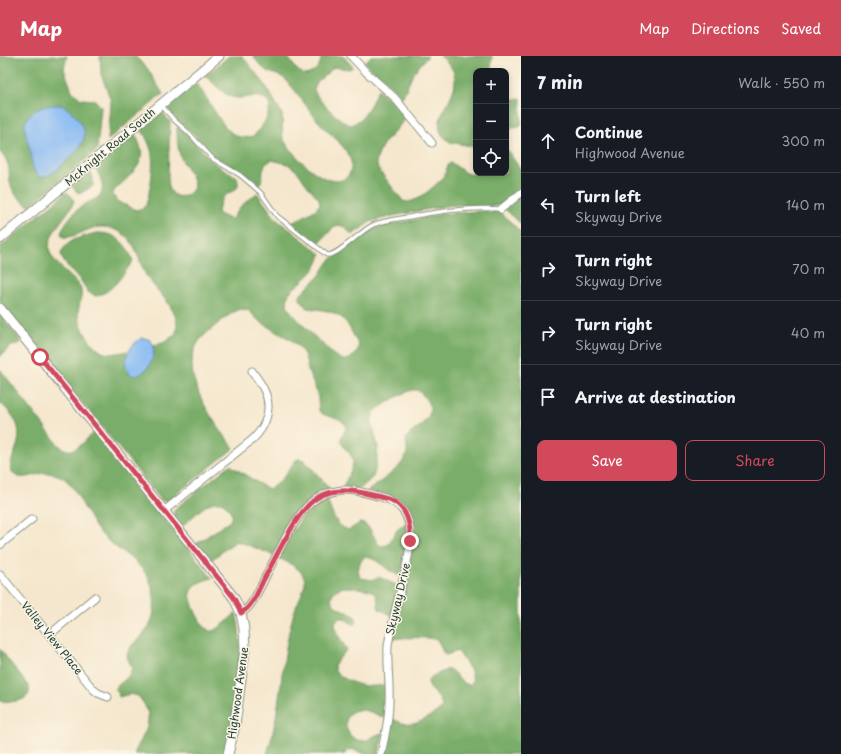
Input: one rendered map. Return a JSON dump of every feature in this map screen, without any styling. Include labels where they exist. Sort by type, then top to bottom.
[{"type":"street","name":"McKnight Road South","points":[[0,239],[219,56]]},
{"type":"street","points":[[351,56],[366,72],[394,97],[432,143]]},
{"type":"street","points":[[501,209],[521,193]]},
{"type":"street","name":"Highwood Avenue","points":[[0,308],[231,594],[241,613],[244,629],[245,653],[235,725],[228,754]]},
{"type":"street","points":[[164,511],[252,440],[262,429],[267,416],[268,401],[263,388],[252,371]]},
{"type":"street","name":"Skyway Drive","points":[[241,613],[247,609],[255,598],[299,515],[313,501],[329,493],[347,490],[388,499],[395,502],[400,507],[408,521],[410,541],[388,646],[387,662],[389,703],[381,754]]},
{"type":"street","points":[[0,546],[32,519]]},
{"type":"street","name":"Valley View Place","points":[[0,574],[93,689],[98,693],[108,696]]},
{"type":"street","points":[[49,635],[95,597]]},
{"type":"lane","points":[[161,105],[213,159],[240,175],[261,193],[277,216],[327,255],[334,254],[367,229],[382,222],[446,210],[471,208],[501,209]]},
{"type":"green space","points":[[0,56],[67,56],[64,69],[72,91],[81,99],[95,100],[101,107],[97,150],[29,206],[13,191],[10,183],[7,162],[0,152]]},
{"type":"green space","points":[[100,56],[135,56],[147,68],[163,94],[108,140],[111,104],[101,74]]},
{"type":"green space","points":[[229,56],[242,56],[264,83],[282,114],[282,133],[288,147],[303,163],[321,176],[339,181],[347,177],[349,174],[351,161],[349,155],[341,144],[318,121],[286,80],[264,69],[253,56],[287,56],[297,70],[305,75],[311,73],[319,66],[321,56],[343,56],[353,67],[349,69],[334,67],[317,82],[314,89],[316,94],[329,110],[350,125],[355,123],[364,115],[378,89],[390,99],[406,118],[382,146],[376,161],[378,169],[403,201],[412,201],[428,191],[443,178],[450,163],[467,174],[473,174],[473,176],[509,176],[509,152],[521,170],[521,189],[502,204],[496,206],[446,206],[392,216],[370,222],[352,235],[345,227],[338,225],[332,229],[317,245],[290,224],[315,210],[320,204],[319,199],[298,172],[288,164],[272,160],[265,164],[262,179],[257,186],[237,170],[213,156],[196,136],[177,120],[167,108],[196,83],[227,129],[238,136],[245,138],[253,136],[261,128],[268,115],[269,104],[266,100],[260,97],[232,97],[221,90],[205,76]]},
{"type":"green space","points":[[371,56],[428,56],[414,72],[402,98],[391,86],[364,63]]},
{"type":"green space","points":[[440,56],[492,56],[491,68],[473,68],[473,146],[450,142],[441,133],[439,123],[453,91],[455,80],[452,68]]},
{"type":"green space","points":[[521,98],[521,126],[512,127],[509,130],[509,104],[509,100]]},
{"type":"green space","points":[[162,112],[170,122],[168,178],[169,188],[173,194],[180,197],[187,195],[194,187],[191,175],[181,158],[177,127],[188,135],[215,164],[237,177],[237,188],[225,196],[219,207],[219,214],[232,219],[240,207],[257,193],[276,219],[321,254],[316,267],[312,272],[289,293],[287,305],[292,313],[315,337],[343,360],[351,358],[358,348],[358,344],[345,321],[331,312],[307,308],[300,299],[300,295],[320,275],[329,261],[363,236],[376,228],[441,214],[496,210],[499,211],[521,232],[521,754],[384,754],[391,718],[402,723],[414,724],[431,716],[442,707],[440,700],[430,688],[428,681],[431,677],[448,669],[467,684],[470,685],[473,681],[471,671],[458,651],[446,655],[444,654],[438,641],[428,638],[392,639],[412,551],[404,507],[396,500],[383,494],[368,491],[401,464],[407,453],[407,437],[425,421],[429,415],[429,405],[421,393],[416,390],[407,392],[373,413],[372,423],[378,447],[373,477],[360,489],[343,487],[353,464],[351,455],[341,442],[346,425],[341,421],[319,411],[316,390],[308,370],[305,356],[300,348],[290,339],[258,320],[248,310],[240,309],[226,317],[202,338],[196,346],[192,359],[196,386],[202,400],[209,414],[234,448],[170,499],[165,501],[161,500],[0,301],[0,247],[67,192],[74,201],[56,228],[50,240],[49,246],[52,257],[80,287],[81,297],[78,314],[81,325],[91,343],[100,351],[111,354],[129,351],[126,368],[129,373],[144,372],[153,356],[153,345],[163,343],[175,335],[177,327],[173,311],[146,275],[135,248],[127,237],[121,232],[105,227],[98,227],[69,237],[63,237],[61,234],[68,220],[75,212],[101,194],[102,182],[95,168],[135,134],[141,151],[140,163],[132,174],[115,190],[113,195],[117,201],[136,210],[143,208],[146,205],[151,180],[152,160],[149,145],[141,129]]},
{"type":"green space","points":[[90,172],[93,178],[93,186],[81,193],[77,192],[72,187]]},
{"type":"green space","points":[[521,196],[521,224],[505,209]]},
{"type":"green space","points":[[96,233],[103,233],[120,240],[128,249],[133,261],[122,277],[112,287],[96,296],[88,292],[82,282],[64,262],[61,254],[66,245],[76,239]]},
{"type":"green space","points":[[0,315],[22,342],[10,347],[0,357]]},
{"type":"green space","points":[[0,369],[62,448],[72,450],[77,448],[94,432],[212,578],[198,584],[191,590],[190,594],[197,615],[205,627],[209,630],[216,630],[236,613],[240,642],[239,661],[231,722],[223,754],[134,754],[145,732],[148,718],[147,711],[138,696],[130,694],[119,697],[115,688],[130,674],[131,665],[127,655],[130,648],[146,632],[150,625],[154,603],[151,584],[139,565],[105,538],[97,529],[76,493],[67,481],[56,474],[51,473],[19,477],[13,473],[11,467],[12,460],[19,435],[17,425],[12,415],[0,403]]},
{"type":"green space","points":[[298,459],[304,460],[330,489],[310,499],[300,509],[273,555],[236,541],[210,561],[196,544],[230,521],[232,515],[227,506],[221,502],[215,502],[208,505],[194,515],[182,527],[174,517],[174,511],[176,508],[230,465],[269,489],[281,480]]},
{"type":"green space","points":[[327,497],[334,517],[340,525],[349,530],[360,523],[364,524],[370,529],[380,546],[388,545],[397,530],[406,523],[407,540],[401,576],[367,557],[363,558],[359,568],[359,576],[361,578],[372,580],[379,577],[398,586],[391,615],[379,609],[378,600],[375,594],[368,590],[345,587],[335,591],[331,598],[336,606],[355,616],[357,620],[354,625],[344,618],[339,618],[335,622],[337,633],[347,649],[334,665],[335,669],[340,675],[348,680],[361,685],[386,685],[385,718],[368,711],[358,710],[352,712],[346,721],[348,732],[357,740],[365,741],[383,733],[379,754],[366,754],[351,749],[346,751],[345,754],[267,754],[276,720],[289,633],[294,612],[305,584],[302,573],[290,564],[278,558],[298,523],[310,509]]},
{"type":"green space","points":[[0,649],[29,687],[29,692],[24,699],[15,701],[0,701]]},
{"type":"water","points":[[61,105],[78,119],[84,132],[84,138],[79,149],[59,168],[53,173],[40,177],[35,172],[32,164],[25,128],[26,122],[28,117],[37,109]]},
{"type":"water","points":[[142,338],[149,339],[153,343],[153,356],[146,370],[134,376],[126,368],[127,356],[133,345]]},
{"type":"route","points":[[40,357],[234,598],[241,613],[247,609],[255,598],[299,515],[310,503],[325,494],[340,490],[356,491],[395,502],[403,510],[407,518],[410,529],[410,541]]}]
